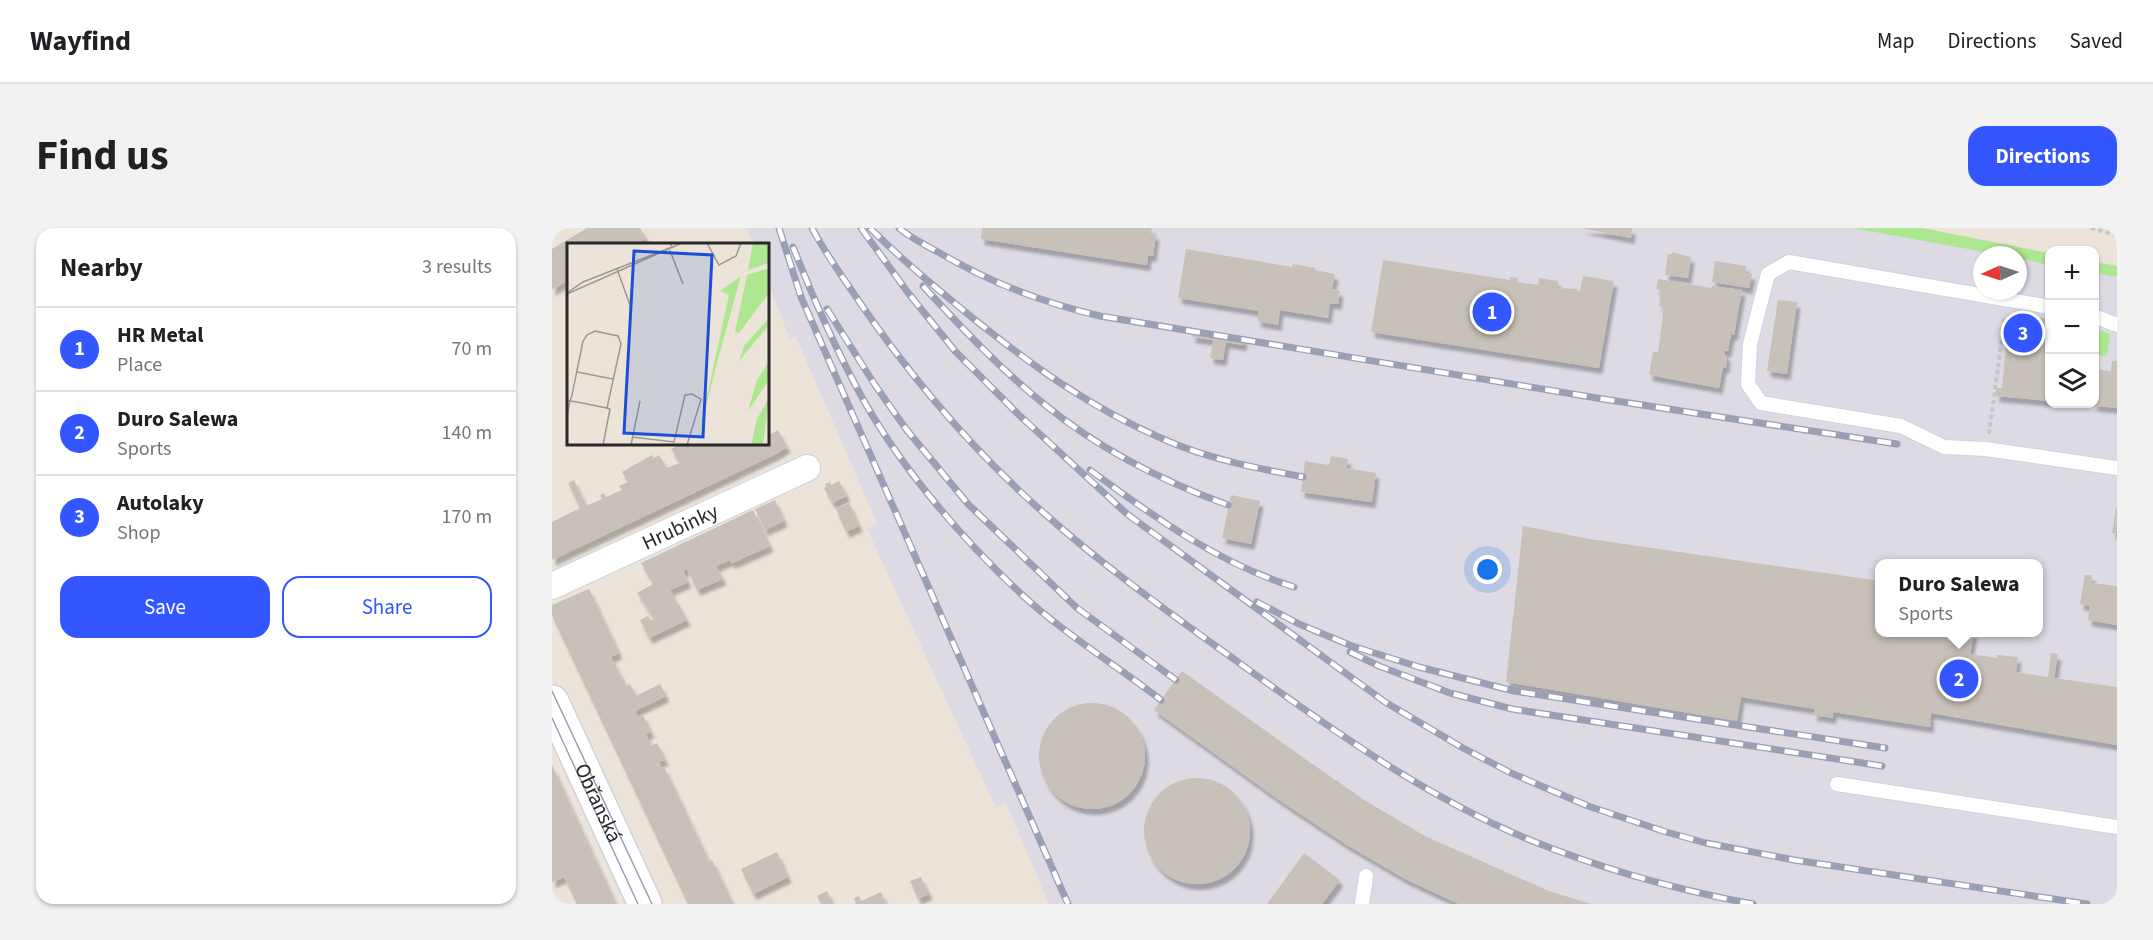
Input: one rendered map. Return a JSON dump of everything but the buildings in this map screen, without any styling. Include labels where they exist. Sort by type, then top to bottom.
[{"type":"main road","name":"Obřanská","points":[[552,702],[645,904]]},
{"type":"street","name":"Hrubinky","points":[[552,585],[807,468]]},
{"type":"lane","points":[[1973,294],[1789,262],[1768,274],[1750,344],[1748,384],[1761,403],[1901,426],[1944,447],[1986,449],[2117,468]]},
{"type":"lane","points":[[2007,300],[2045,306]]},
{"type":"lane","points":[[2099,318],[2117,325]]},
{"type":"lane","points":[[1837,784],[2117,826]]},
{"type":"lane","points":[[1362,904],[1366,876]]},
{"type":"path","points":[[2091,228],[2117,235]]},
{"type":"path","points":[[1990,422],[2007,300]]},
{"type":"path","points":[[1953,651],[1955,637]]},
{"type":"shaded area","points":[[747,228],[1922,228],[2013,246],[1973,246],[1973,300],[2027,300],[2027,249],[2045,252],[2045,408],[2099,408],[2099,262],[2117,266],[2117,904],[1049,904],[1006,803],[996,808],[867,529],[877,523],[796,337],[790,339],[770,288],[770,243],[753,243]]},
{"type":"green space","points":[[1853,228],[1922,228],[2013,246],[1973,246],[1973,250]]},
{"type":"green space","points":[[2027,249],[2045,252],[2045,264],[2027,260]]},
{"type":"green space","points":[[2099,263],[2117,266],[2117,277],[2099,274]]},
{"type":"green space","points":[[2099,330],[2110,334],[2107,356],[2099,355]]},
{"type":"tram line","points":[[552,691],[652,904]]},
{"type":"tram line","points":[[552,718],[638,904]]},
{"type":"railway","points":[[779,228],[801,297],[1068,904]]},
{"type":"railway","points":[[812,228],[837,270],[896,353],[942,410],[992,464],[1045,514],[1094,555],[1249,670],[1350,741],[1420,785],[1492,823],[1557,851],[1612,869],[1696,892],[1753,904]]},
{"type":"railway","points":[[861,228],[909,294],[955,351],[1019,415],[1127,514],[1385,702],[1463,748],[1511,773],[1588,806],[1706,843],[1794,860],[2087,904]]},
{"type":"railway","points":[[870,228],[918,273],[969,315],[1038,368],[1085,399],[1136,427],[1180,446],[1250,466],[1303,477]]},
{"type":"railway","points":[[899,228],[957,263],[997,282],[1058,305],[1100,316],[1603,399],[1897,444]]},
{"type":"railway","points":[[793,247],[823,319],[872,415],[908,469],[950,521],[1034,605],[1161,700]]},
{"type":"railway","points":[[923,286],[996,362],[1065,420],[1109,449],[1155,474],[1228,505]]},
{"type":"railway","points":[[827,309],[906,429],[968,504],[1077,608],[1176,680]]},
{"type":"railway","points":[[1090,470],[1138,505],[1213,552],[1266,577],[1294,587]]},
{"type":"railway","points":[[1257,602],[1299,624],[1352,646],[1419,667],[1514,691],[1885,748]]},
{"type":"railway","points":[[1350,652],[1379,666],[1450,693],[1512,709],[1882,766]]},
{"type":"place","name":"HR Metal","points":[[1492,312]]},
{"type":"place","name":"Autolaky","points":[[2023,333]]},
{"type":"place","name":"Duro Salewa","points":[[1959,679]]}]
